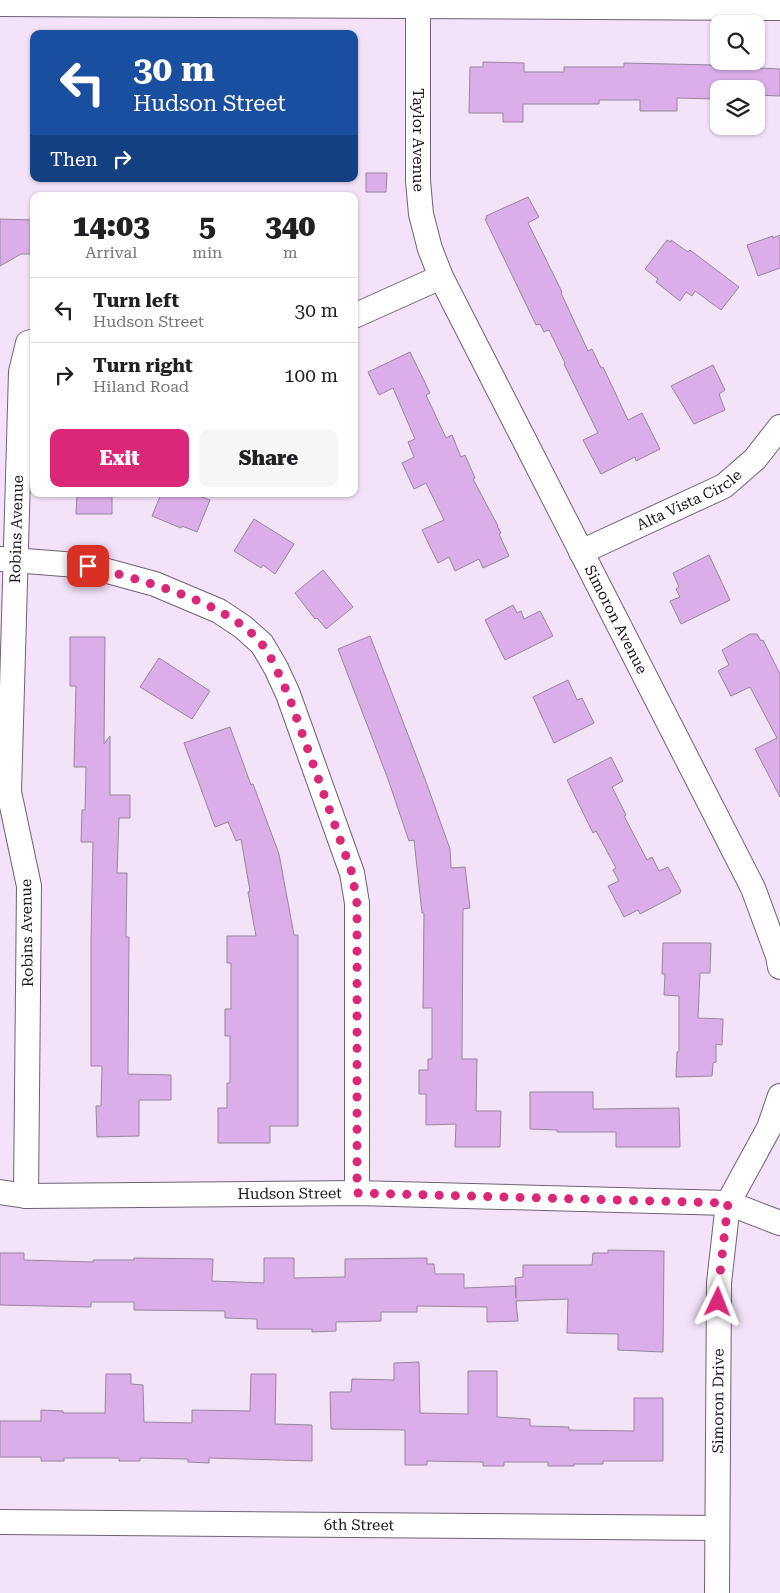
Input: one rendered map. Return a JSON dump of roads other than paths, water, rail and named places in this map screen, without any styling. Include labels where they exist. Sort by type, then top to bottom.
[{"type":"street","points":[[0,4],[418,3],[780,8]]},
{"type":"street","name":"Taylor Avenue","points":[[418,3],[418,181],[421,214],[430,250],[442,277]]},
{"type":"street","points":[[358,314],[442,277]]},
{"type":"street","name":"Simoron Avenue","points":[[442,277],[752,888],[778,956],[780,967]]},
{"type":"street","name":"Robins Avenue","points":[[26,1196],[29,886],[9,792],[8,559],[21,372],[30,345]]},
{"type":"street","name":"Alta Vista Circle","points":[[582,552],[724,486],[755,459],[780,427]]},
{"type":"street","points":[[8,559],[88,566],[155,584],[219,611],[243,626],[262,644],[276,668],[288,694],[352,873],[357,904],[357,1193]]},
{"type":"street","name":"Simoron Drive","points":[[717,1593],[719,1283],[728,1203],[769,1128],[780,1096]]},
{"type":"street","name":"Hudson Street","points":[[0,1192],[26,1196],[357,1193],[728,1203],[780,1223]]},
{"type":"street","name":"6th Street","points":[[0,1522],[717,1528]]}]
